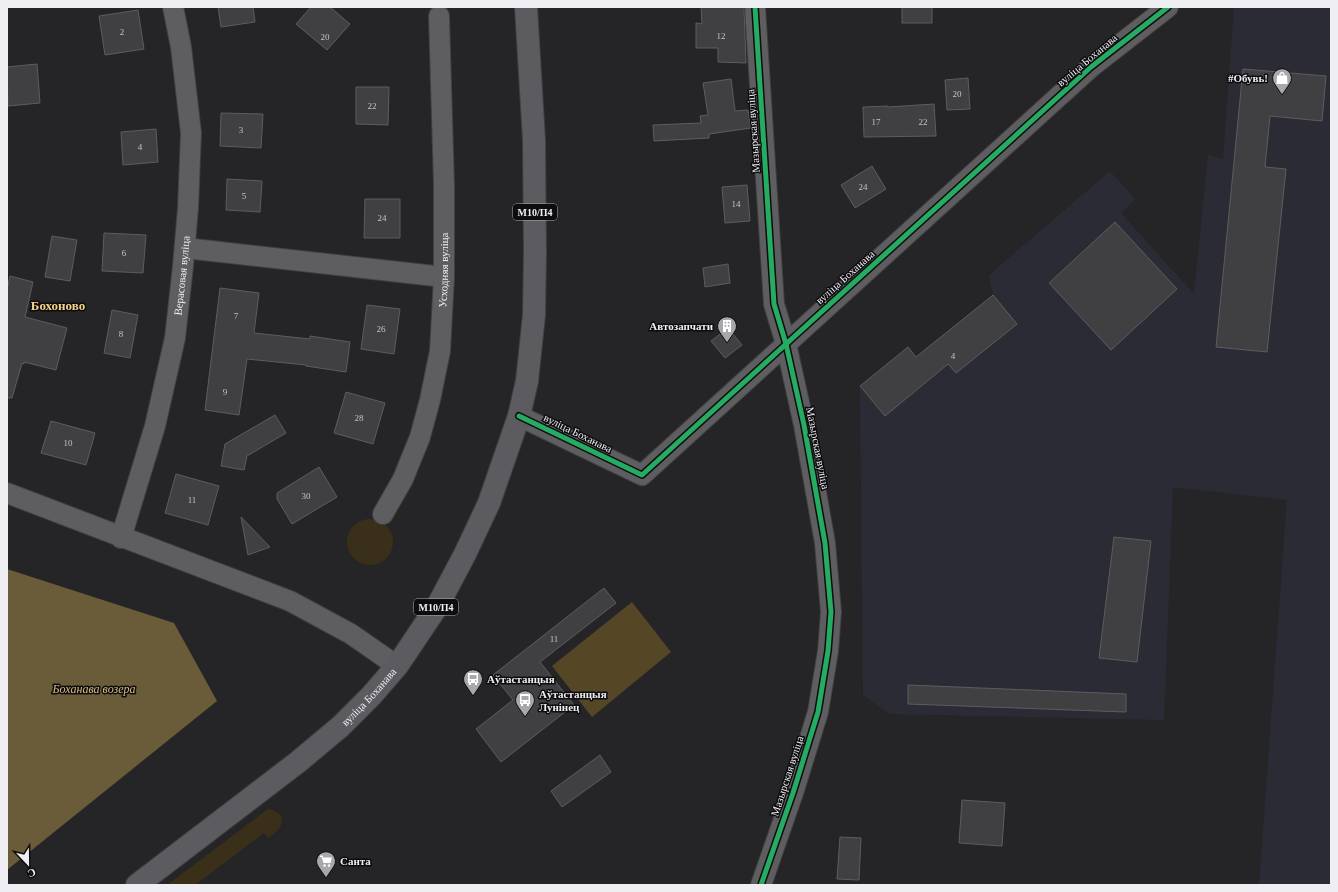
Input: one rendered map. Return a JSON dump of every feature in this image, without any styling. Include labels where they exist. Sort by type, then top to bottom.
[{"type":"main road","name":"М10/П4","points":[[519,416],[527,381],[534,315],[534,140],[526,7]]},
{"type":"main road","name":"вуліца Боханава","points":[[137,885],[298,762],[341,726],[397,666],[438,604],[465,554],[489,502],[519,416]]},
{"type":"street","name":"Верасовая вуліца","points":[[121,538],[131,510],[155,426],[175,338],[185,248],[191,133],[181,47],[173,7]]},
{"type":"street","name":"Мазырская вуліца","points":[[755,7],[774,304],[786,344],[804,425],[826,543],[831,612],[828,651],[818,712],[793,793],[761,885]]},
{"type":"street","name":"вуліца Боханава","points":[[519,416],[642,475],[1091,67],[1168,7]]},
{"type":"street","name":"Усходняя вуліца","points":[[383,514],[403,479],[420,437],[430,400],[440,351],[444,277],[444,185],[439,16]]},
{"type":"street","points":[[185,248],[444,277]]},
{"type":"street","points":[[7,494],[290,601],[351,634],[397,666]]},
{"type":"shaded area","points":[[1234,7],[1331,7],[1331,885],[1259,885],[1287,500],[1173,487],[1164,720],[889,714],[863,695],[860,386],[908,347],[921,362],[936,349],[932,344],[993,295],[989,275],[1110,171],[1135,199],[1121,213],[1194,294],[1208,155],[1223,159]]},
{"type":"shaded area","points":[[370,519],[383,523],[389,529],[393,542],[389,555],[383,561],[370,565],[357,561],[351,555],[347,542],[351,529],[357,523]]},
{"type":"shaded area","points":[[632,602],[671,652],[592,717],[552,666]]},
{"type":"shaded area","points":[[268,809],[279,814],[282,818],[282,822],[277,830],[268,838],[264,833],[195,885],[167,885]]},
{"type":"water","name":"Боханава возера","points":[[7,569],[174,623],[217,701],[7,870]]},
{"type":"building","points":[[218,7],[253,7],[255,22],[221,27]]},
{"type":"building","points":[[311,7],[330,7],[350,24],[327,50],[296,24]]},
{"type":"building","points":[[701,7],[744,7],[746,63],[718,62],[718,48],[696,48],[696,23],[702,24]]},
{"type":"building","points":[[902,7],[932,7],[932,23],[902,23]]},
{"type":"building","points":[[138,10],[144,49],[105,55],[99,16]]},
{"type":"building","points":[[37,64],[40,103],[8,106],[7,67]]},
{"type":"building","points":[[1243,69],[1326,76],[1322,121],[1270,116],[1265,167],[1286,169],[1267,352],[1216,347]]},
{"type":"building","points":[[968,78],[970,109],[947,110],[945,80]]},
{"type":"building","points":[[731,79],[735,111],[748,110],[751,128],[709,134],[709,138],[654,141],[653,125],[701,123],[700,116],[708,115],[703,83]]},
{"type":"building","points":[[356,87],[389,87],[388,125],[356,124]]},
{"type":"building","points":[[934,104],[936,136],[864,137],[863,107]]},
{"type":"building","points":[[221,113],[263,114],[261,148],[220,146]]},
{"type":"building","points":[[156,129],[158,162],[123,165],[121,132]]},
{"type":"building","points":[[872,166],[886,189],[855,208],[841,185]]},
{"type":"building","points":[[227,179],[262,181],[260,212],[226,210]]},
{"type":"building","points":[[747,185],[750,221],[725,223],[722,187]]},
{"type":"building","points":[[365,199],[400,199],[400,238],[364,238]]},
{"type":"building","points":[[1115,222],[1177,289],[1111,350],[1049,283]]},
{"type":"building","points":[[104,233],[146,235],[143,273],[102,271]]},
{"type":"building","points":[[52,236],[77,240],[70,281],[45,277]]},
{"type":"building","points":[[728,264],[730,283],[705,287],[703,268]]},
{"type":"building","points":[[10,276],[33,282],[25,317],[67,328],[56,370],[24,362],[24,364],[22,363],[12,398],[7,398],[7,290]]},
{"type":"building","points":[[220,288],[259,293],[254,333],[310,339],[310,336],[350,342],[346,372],[306,365],[247,359],[239,415],[205,410]]},
{"type":"building","points":[[993,295],[1017,324],[956,373],[948,364],[885,416],[860,386],[908,347],[916,357]]},
{"type":"building","points":[[367,305],[400,309],[394,354],[361,349]]},
{"type":"building","points":[[112,310],[138,315],[130,358],[104,353]]},
{"type":"building","name":"Автозапчати","points":[[728,328],[742,345],[725,358],[711,341]]},
{"type":"building","points":[[346,392],[385,403],[373,444],[334,433]]},
{"type":"building","points":[[275,415],[286,433],[247,456],[244,470],[221,466],[225,444]]},
{"type":"building","points":[[51,421],[95,433],[86,465],[41,453]]},
{"type":"building","points":[[319,467],[337,497],[292,524],[277,499],[277,493]]},
{"type":"building","points":[[176,474],[219,486],[208,525],[165,513]]},
{"type":"building","points":[[241,517],[270,547],[248,555]]},
{"type":"building","points":[[1114,537],[1151,541],[1137,662],[1099,658]]},
{"type":"building","points":[[604,588],[616,603],[540,662],[574,705],[501,762],[476,729],[513,700],[493,675]]},
{"type":"building","points":[[908,685],[1126,694],[1126,712],[908,704]]},
{"type":"building","points":[[600,755],[611,772],[562,807],[551,791]]},
{"type":"building","points":[[962,800],[1005,803],[1002,846],[959,843]]},
{"type":"building","points":[[840,837],[861,838],[859,880],[837,879]]},
{"type":"cycle path","points":[[755,7],[774,304],[786,344],[804,425],[825,543],[831,612],[828,651],[818,712],[793,793],[761,885]]},
{"type":"cycle path","points":[[519,416],[642,475],[1091,67],[1168,7]]},
{"type":"place","name":"#Обувь!","points":[[1282,95]]},
{"type":"place","name":"Автозапчати","points":[[727,343]]},
{"type":"place","name":"Аўтастанцыя","points":[[473,696]]},
{"type":"place","name":"Аўтастанцыя Лунінец","points":[[525,717]]},
{"type":"place","name":"Санта","points":[[326,878]]},
{"type":"district","name":"Бохоново","points":[[58,305]]}]
